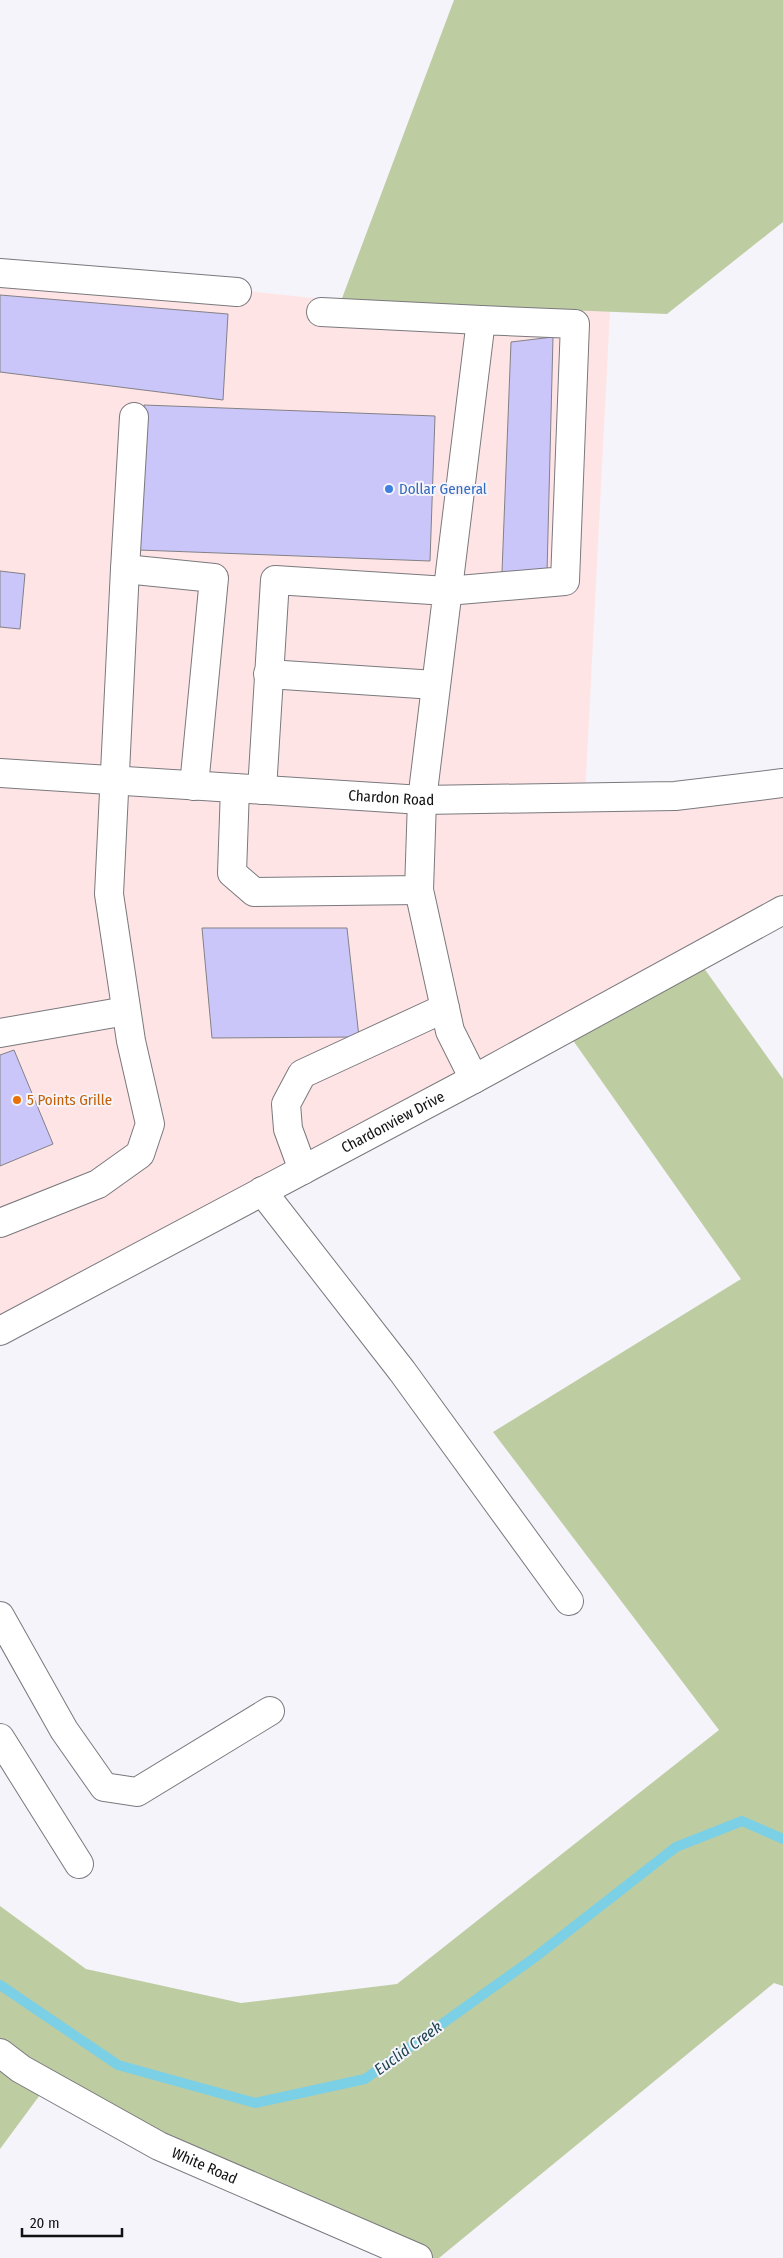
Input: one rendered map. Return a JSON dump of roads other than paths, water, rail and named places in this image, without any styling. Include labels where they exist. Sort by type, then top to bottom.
[{"type":"street","points":[[0,273],[237,292]]},
{"type":"street","points":[[262,790],[275,580],[447,591],[565,581],[575,324],[321,312]]},
{"type":"street","points":[[474,1079],[450,1031],[419,890],[422,800],[481,320]]},
{"type":"street","points":[[0,1223],[98,1184],[140,1154],[150,1124],[131,1041],[109,894],[134,417]]},
{"type":"street","points":[[125,569],[214,578],[194,786]]},
{"type":"street","points":[[268,674],[435,685]]},
{"type":"street","name":"Chardon Road","points":[[0,773],[422,800],[675,796],[783,783]]},
{"type":"street","points":[[235,788],[232,873],[254,892],[419,890]]},
{"type":"street","name":"Chardonview Drive","points":[[1,1328],[474,1079],[783,910]]},
{"type":"street","points":[[303,1170],[288,1129],[286,1104],[302,1074],[446,1008]]},
{"type":"street","points":[[0,1033],[126,1011]]},
{"type":"street","points":[[262,1191],[402,1371],[569,1601]]},
{"type":"street","points":[[0,1616],[64,1730],[104,1787],[137,1792],[270,1711]]},
{"type":"street","points":[[0,1738],[79,1864]]},
{"type":"street","name":"White Road","points":[[0,2052],[21,2069],[159,2146],[418,2258]]},
{"type":"waterway","name":"Euclid Creek","points":[[0,1985],[118,2065],[255,2103],[365,2079],[534,1958],[676,1847],[742,1821],[783,1839]]},
{"type":"place","name":"Dollar General","points":[[389,489]]},
{"type":"place","name":"5 Points Grille","points":[[17,1100]]}]
